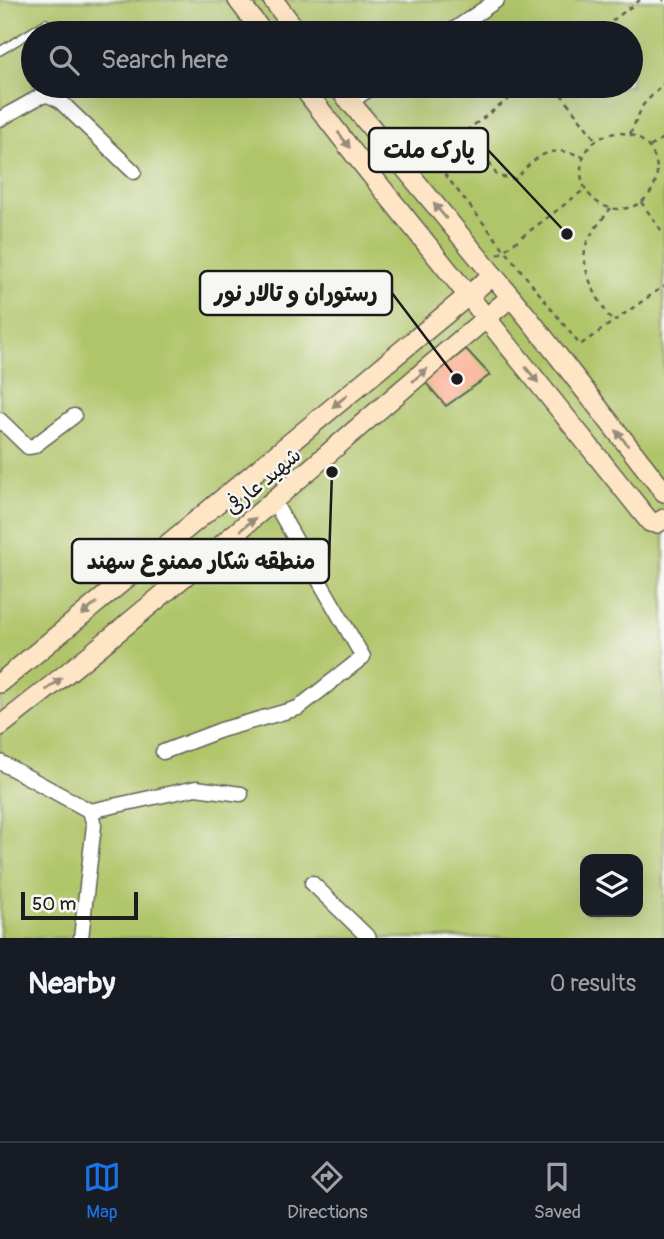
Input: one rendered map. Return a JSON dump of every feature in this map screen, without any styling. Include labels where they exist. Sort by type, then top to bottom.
[{"type":"street","points":[[238,0],[254,21]]},
{"type":"street","points":[[466,21],[497,0]]},
{"type":"street","points":[[278,2],[290,21]]},
{"type":"street","points":[[0,119],[37,98]]},
{"type":"street","points":[[55,98],[134,172]]},
{"type":"street","points":[[311,98],[650,522],[657,523],[664,519]]},
{"type":"street","points":[[346,98],[530,320],[664,492]]},
{"type":"street","points":[[349,102],[355,98]]},
{"type":"street","points":[[444,266],[461,271],[468,269],[473,257],[470,248]]},
{"type":"street","name":"شهید عارفی","points":[[0,683],[493,275]]},
{"type":"street","name":"شهید عارفی","points":[[0,726],[274,502],[511,297]]},
{"type":"street","points":[[506,343],[507,325],[515,318],[530,320]]},
{"type":"street","points":[[0,420],[28,447],[34,446],[74,416]]},
{"type":"street","points":[[163,752],[221,730],[298,708],[363,657],[274,502]]},
{"type":"street","points":[[0,762],[90,811],[196,788],[241,794]]},
{"type":"street","points":[[81,938],[94,825],[90,811]]},
{"type":"street","points":[[312,883],[369,938]]},
{"type":"lane","points":[[0,51],[21,38]]},
{"type":"path","points":[[612,21],[640,0]]},
{"type":"path","points":[[630,134],[643,105],[664,83]]},
{"type":"path","points":[[510,98],[431,157],[580,345],[664,286]]},
{"type":"path","points":[[564,98],[596,140]]},
{"type":"path","points":[[606,134],[630,134],[650,147],[658,160],[657,173],[654,186],[641,202],[624,209],[611,208],[598,204],[585,189],[580,171],[583,157],[596,140],[606,134]]},
{"type":"path","points":[[650,147],[664,137]]},
{"type":"path","points":[[454,139],[473,139],[487,148],[490,163],[497,176],[516,179],[542,154],[565,149],[583,157]]},
{"type":"path","points":[[505,250],[585,189]]},
{"type":"path","points":[[641,202],[664,234]]},
{"type":"path","points":[[611,208],[587,241],[585,254],[590,279],[613,322]]},
{"type":"green space","points":[[0,0],[664,0],[664,938],[0,938]]},
{"type":"building","points":[[466,349],[490,375],[446,406],[425,382]]},
{"type":"place","name":"پارک ملت","points":[[567,234]]},
{"type":"place","name":"رستوران و تالار نور","points":[[457,379]]},
{"type":"place","name":"منطقه شکار ممنوع سهند","points":[[332,472]]}]
